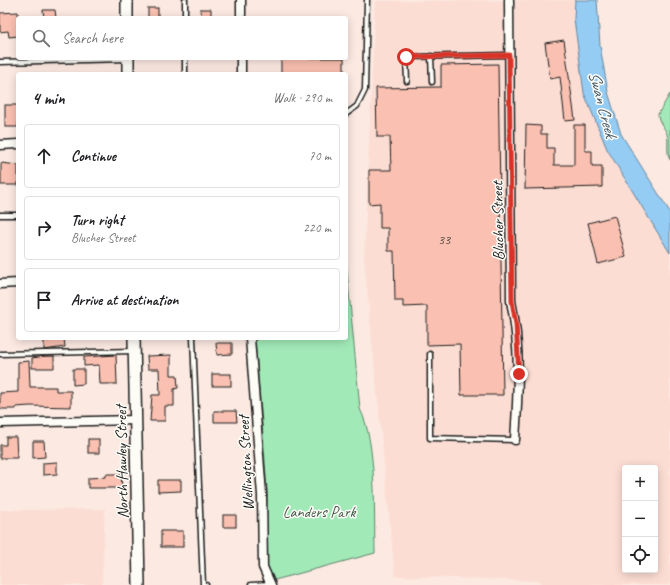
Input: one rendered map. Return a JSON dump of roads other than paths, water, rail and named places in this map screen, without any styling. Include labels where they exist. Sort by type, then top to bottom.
[{"type":"street","points":[[127,0],[127,16]]},
{"type":"street","points":[[241,0],[241,16]]},
{"type":"street","name":"Blucher Street","points":[[509,0],[512,301],[516,324],[519,374],[516,440]]},
{"type":"street","points":[[128,60],[128,72]]},
{"type":"street","points":[[241,60],[241,72]]},
{"type":"street","points":[[0,145],[16,144]]},
{"type":"street","points":[[0,284],[16,283]]},
{"type":"street","name":"North Hawley Street","points":[[134,340],[139,585]]},
{"type":"street","name":"Wellington Street","points":[[250,340],[262,495],[263,567],[270,584]]},
{"type":"street","points":[[0,423],[136,420]]},
{"type":"lane","points":[[185,0],[186,16]]},
{"type":"lane","points":[[348,113],[357,106],[365,90],[367,0]]},
{"type":"lane","points":[[407,81],[406,57],[509,55]]},
{"type":"lane","points":[[431,56],[432,82]]},
{"type":"lane","points":[[0,62],[85,60]]},
{"type":"lane","points":[[185,60],[185,72]]},
{"type":"lane","points":[[0,215],[16,215]]},
{"type":"lane","points":[[192,340],[202,585],[206,585]]},
{"type":"lane","points":[[0,354],[135,351]]},
{"type":"lane","points":[[430,354],[430,438],[516,440]]},
{"type":"lane","points":[[251,585],[270,584]]},
{"type":"water","name":"Swan Creek","points":[[575,0],[597,0],[600,46],[608,92],[621,134],[670,212],[670,253],[607,149],[584,93],[574,19]]},
{"type":"park label","name":"Landers Park","points":[[319,511]]}]
